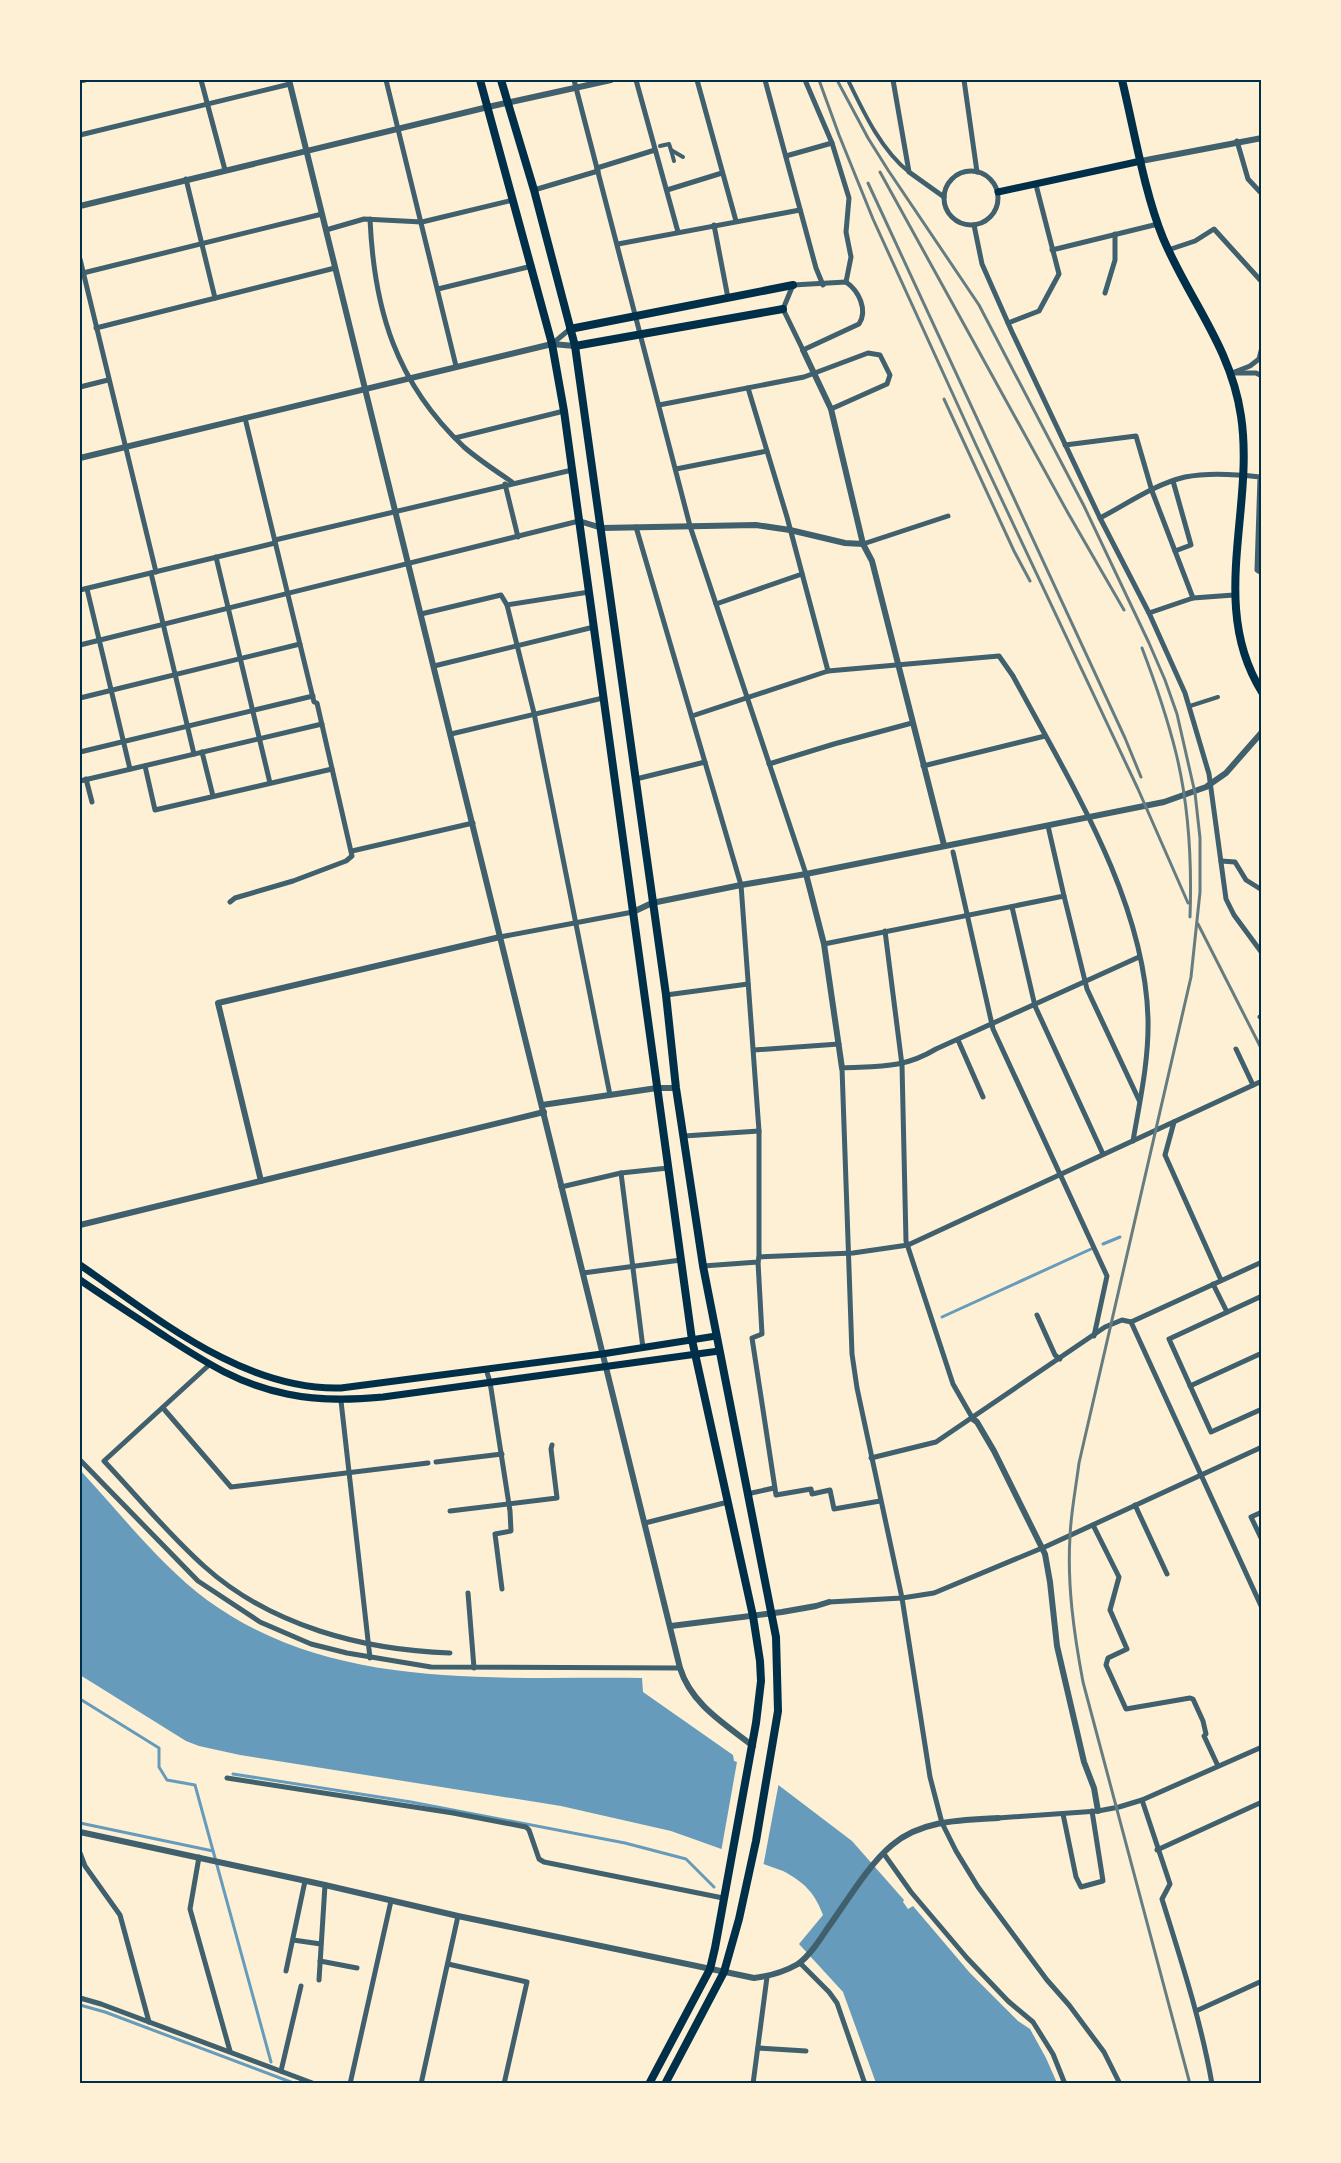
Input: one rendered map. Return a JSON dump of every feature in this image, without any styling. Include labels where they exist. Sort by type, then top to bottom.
[{"type":"highway","points":[[480,80],[552,344],[564,411],[692,1340],[753,1616],[760,1661],[761,1681],[753,1746],[710,1969],[649,2084]]},
{"type":"highway","points":[[501,80],[534,190],[576,346],[666,994],[676,1088],[703,1266],[776,1637],[778,1711],[770,1768],[739,1919],[724,1972],[665,2084]]},
{"type":"main road","points":[[1122,80],[1158,224],[1168,250],[1218,340],[1232,373],[1241,416],[1244,475],[1234,595],[1236,619],[1242,650],[1262,692]]},
{"type":"main road","points":[[998,192],[1141,161]]},
{"type":"main road","points":[[570,328],[793,285]]},
{"type":"main road","points":[[576,346],[783,309]]},
{"type":"main road","points":[[80,1265],[210,1352],[265,1376],[287,1383],[319,1388],[341,1388],[602,1354],[716,1336]]},
{"type":"main road","points":[[80,1280],[209,1365],[236,1378],[268,1389],[306,1398],[341,1401],[606,1368],[719,1351]]},
{"type":"street","points":[[80,81],[85,80]]},
{"type":"street","points":[[201,80],[225,170]]},
{"type":"street","points":[[386,80],[456,366]]},
{"type":"street","points":[[574,80],[690,526],[806,874],[824,944],[842,1068],[852,1354],[871,1458],[902,1598],[930,1777],[942,1823],[978,1887],[1047,1980],[1069,2005],[1112,2066],[1120,2084]]},
{"type":"street","points":[[80,206],[508,102],[611,80]]},
{"type":"street","points":[[636,80],[658,148],[678,232]]},
{"type":"street","points":[[697,80],[736,221]]},
{"type":"street","points":[[765,80],[816,268],[823,285]]},
{"type":"street","points":[[805,80],[832,143],[849,198],[846,232],[851,257],[846,282]]},
{"type":"street","points":[[848,80],[895,161],[944,197]]},
{"type":"street","points":[[893,80],[909,172]]},
{"type":"street","points":[[964,80],[977,172]]},
{"type":"street","points":[[80,135],[290,82],[680,1668],[684,1681],[698,1702],[753,1746]]},
{"type":"street","points":[[1141,161],[1262,138]]},
{"type":"street","points":[[1237,141],[1248,179],[1262,194]]},
{"type":"street","points":[[786,156],[832,143]]},
{"type":"street","points":[[534,190],[669,144],[674,161]]},
{"type":"street","points":[[671,150],[683,157]]},
{"type":"street","points":[[977,172],[992,181],[999,199],[993,214],[987,220],[974,225],[962,224],[948,213],[944,197],[946,188],[958,175],[977,172]]},
{"type":"street","points":[[667,190],[722,173]]},
{"type":"street","points":[[186,179],[215,298]]},
{"type":"street","points":[[1008,323],[1039,311],[1059,274],[1036,185]]},
{"type":"street","points":[[326,230],[370,219],[422,222],[513,200]]},
{"type":"street","points":[[618,244],[800,210]]},
{"type":"street","points":[[83,273],[322,214]]},
{"type":"street","points":[[370,219],[374,274],[389,334],[410,378],[434,413],[455,438],[509,483],[518,537]]},
{"type":"street","points":[[1052,250],[1158,224]]},
{"type":"street","points":[[714,225],[728,298]]},
{"type":"street","points":[[974,225],[982,264],[1008,323],[1100,518],[1171,659],[1190,706],[1211,783],[1226,898],[1234,915],[1261,953]]},
{"type":"street","points":[[1168,250],[1195,241],[1214,229],[1262,282]]},
{"type":"street","points":[[1105,293],[1115,260],[1115,234]]},
{"type":"street","points":[[80,259],[194,754]]},
{"type":"street","points":[[438,289],[532,266]]},
{"type":"street","points":[[96,328],[335,268]]},
{"type":"street","points":[[803,350],[859,324],[864,316],[863,308],[853,287],[846,282],[793,285],[783,309],[831,409],[863,544],[872,561],[944,845]]},
{"type":"street","points":[[552,344],[570,328]]},
{"type":"street","points":[[80,458],[552,344],[576,346]]},
{"type":"street","points":[[1232,373],[1250,366],[1259,359],[1262,347]]},
{"type":"street","points":[[659,405],[804,378],[814,372],[868,353],[880,355],[890,375],[887,384],[831,409]]},
{"type":"street","points":[[1232,373],[1262,376]]},
{"type":"street","points":[[80,387],[108,380]]},
{"type":"street","points":[[748,387],[828,671]]},
{"type":"street","points":[[455,438],[564,411]]},
{"type":"street","points":[[230,902],[235,898],[293,881],[346,861],[352,856],[322,724],[313,696],[244,418]]},
{"type":"street","points":[[1065,444],[1136,436],[1152,491],[1193,598]]},
{"type":"street","points":[[676,469],[767,452]]},
{"type":"street","points":[[80,590],[509,483],[572,470]]},
{"type":"street","points":[[1100,518],[1173,481],[1197,475],[1260,477],[1257,570],[1262,573]]},
{"type":"street","points":[[1173,481],[1191,545],[1175,551]]},
{"type":"street","points":[[80,645],[579,521],[602,528],[756,525],[790,530],[845,543],[863,544],[948,516]]},
{"type":"street","points":[[636,527],[741,885],[759,1131],[759,1260],[762,1334],[752,1338],[774,1488],[776,1495],[811,1490],[812,1494],[830,1490],[834,1509],[880,1501]]},
{"type":"street","points":[[216,557],[270,783]]},
{"type":"street","points":[[716,604],[802,574]]},
{"type":"street","points":[[87,589],[130,769]]},
{"type":"street","points":[[507,605],[589,592]]},
{"type":"street","points":[[421,614],[501,595],[507,605],[534,713],[610,1095]]},
{"type":"street","points":[[1149,613],[1193,598],[1234,595]]},
{"type":"street","points":[[434,666],[594,627]]},
{"type":"street","points":[[80,698],[300,644]]},
{"type":"street","points":[[692,716],[828,671],[999,656],[1013,676],[1089,818],[1116,878],[1139,957],[1146,990],[1148,1045],[1133,1141]]},
{"type":"street","points":[[80,752],[313,696]]},
{"type":"street","points":[[1190,706],[1218,697]]},
{"type":"street","points":[[451,734],[603,698]]},
{"type":"street","points":[[769,764],[912,723]]},
{"type":"street","points":[[80,781],[322,724]]},
{"type":"street","points":[[261,1181],[218,1003],[501,937],[633,912],[652,903],[1164,802],[1211,783],[1226,773],[1262,732]]},
{"type":"street","points":[[924,766],[1045,736]]},
{"type":"street","points":[[202,752],[213,796]]},
{"type":"street","points":[[636,779],[705,762]]},
{"type":"street","points":[[145,766],[155,810],[332,769]]},
{"type":"street","points":[[86,779],[92,802]]},
{"type":"street","points":[[352,851],[473,823]]},
{"type":"street","points":[[1048,826],[1086,989],[1140,1101]]},
{"type":"street","points":[[953,852],[992,1024],[1107,1276],[1094,1336]]},
{"type":"street","points":[[1221,861],[1235,862],[1246,880],[1262,890]]},
{"type":"street","points":[[824,944],[1064,896]]},
{"type":"street","points":[[1012,906],[1035,1006],[1103,1154]]},
{"type":"street","points":[[885,931],[902,1065],[908,1245],[953,1384],[994,1450],[1045,1554],[1057,1646],[1083,1762],[1094,1788],[1103,1881],[1081,1887],[1076,1877],[1063,1814]]},
{"type":"street","points":[[842,1068],[902,1065],[919,1060],[1139,957]]},
{"type":"street","points":[[666,994],[748,984]]},
{"type":"street","points":[[958,1040],[984,1097]]},
{"type":"street","points":[[753,1050],[839,1044]]},
{"type":"street","points":[[1236,1049],[1253,1085]]},
{"type":"street","points":[[703,1266],[849,1253],[908,1245],[1262,1081]]},
{"type":"street","points":[[80,1225],[543,1109],[610,1095],[657,1088],[676,1088]]},
{"type":"street","points":[[1174,1122],[1165,1155],[1221,1280]]},
{"type":"street","points":[[684,1136],[759,1131]]},
{"type":"street","points":[[561,1187],[621,1173],[668,1168]]},
{"type":"street","points":[[621,1173],[643,1348]]},
{"type":"street","points":[[583,1273],[681,1260]]},
{"type":"street","points":[[871,1458],[930,1445],[973,1419],[1105,1327],[1122,1320],[1131,1323],[1262,1262]]},
{"type":"street","points":[[1213,1284],[1227,1312]]},
{"type":"street","points":[[1262,1296],[1169,1339],[1211,1432],[1262,1409]]},
{"type":"street","points":[[1037,1315],[1055,1355],[1060,1359]]},
{"type":"street","points":[[1131,1323],[1262,1608]]},
{"type":"street","points":[[1190,1386],[1262,1353]]},
{"type":"street","points":[[209,1365],[104,1461],[189,1552],[231,1587],[275,1613],[304,1626],[369,1643],[409,1650],[450,1653]]},
{"type":"street","points":[[486,1369],[502,1454],[511,1531],[495,1534],[502,1589]]},
{"type":"street","points":[[341,1401],[370,1658]]},
{"type":"street","points":[[163,1408],[231,1487],[428,1463]]},
{"type":"street","points":[[450,1511],[557,1498],[552,1445]]},
{"type":"street","points":[[671,1626],[753,1616],[830,1602],[902,1598],[934,1593],[1093,1525],[1262,1447]]},
{"type":"street","points":[[436,1462],[502,1454]]},
{"type":"street","points":[[80,1460],[198,1581],[219,1597],[260,1623],[330,1650],[431,1667],[680,1668]]},
{"type":"street","points":[[747,1494],[774,1488]]},
{"type":"street","points":[[645,1523],[728,1502]]},
{"type":"street","points":[[1135,1505],[1167,1574]]},
{"type":"street","points":[[1262,1512],[1251,1517],[1262,1540]]},
{"type":"street","points":[[1093,1525],[1119,1577],[1110,1610],[1127,1649],[1110,1657],[1106,1665],[1126,1709],[1193,1699],[1203,1721],[1206,1734],[1204,1736],[1218,1766]]},
{"type":"street","points":[[468,1593],[474,1668]]},
{"type":"street","points":[[80,1832],[458,1916],[754,1978],[767,1977],[800,1963],[884,1854],[893,1844],[907,1836],[942,1823],[1095,1811],[1142,1800],[1262,1747]]},
{"type":"street","points":[[227,1778],[453,1813],[526,1827],[530,1830],[539,1859],[544,1862],[723,1898]]},
{"type":"street","points":[[1142,1800],[1170,1884],[1162,1899],[1196,2011],[1212,2084]]},
{"type":"street","points":[[1157,1850],[1262,1802]]},
{"type":"street","points":[[80,1853],[85,1866],[120,1915],[149,2022]]},
{"type":"street","points":[[884,1854],[911,1892],[967,1958],[1008,2001],[1033,2022],[1053,2054],[1065,2084]]},
{"type":"street","points":[[199,1857],[190,1909],[230,2051]]},
{"type":"street","points":[[286,1971],[305,1881]]},
{"type":"street","points":[[319,1980],[325,1885]]},
{"type":"street","points":[[350,2084],[391,1901]]},
{"type":"street","points":[[421,2084],[458,1916]]},
{"type":"street","points":[[293,1940],[321,1944]]},
{"type":"street","points":[[320,1961],[357,1968]]},
{"type":"street","points":[[800,1963],[837,2003],[866,2084]]},
{"type":"street","points":[[448,1964],[527,1982],[504,2084]]},
{"type":"street","points":[[753,2084],[767,1977]]},
{"type":"street","points":[[1196,2011],[1262,1981]]},
{"type":"street","points":[[281,2071],[301,1986]]},
{"type":"street","points":[[80,1998],[315,2084]]},
{"type":"street","points":[[758,2048],[806,2051]]},
{"type":"water","points":[[80,1470],[157,1555],[207,1600],[256,1630],[307,1651],[361,1665],[416,1673],[473,1677],[642,1678],[643,1692],[733,1755],[734,1761],[756,1768],[852,1841],[904,1900],[908,1909],[913,1906],[970,1973],[1018,2021],[1030,2029],[1057,2083],[876,2083],[843,1992],[799,1944],[823,1915],[820,1907],[808,1889],[783,1871],[671,1831],[561,1806],[240,1755],[199,1746],[186,1741],[80,1675]]},
{"type":"pier","points":[[735,1752],[737,1759],[757,1765],[779,1782],[763,1867],[721,1852],[737,1762]]},
{"type":"waterway","points":[[1103,1244],[1120,1237]]},
{"type":"waterway","points":[[942,1317],[1091,1249]]},
{"type":"waterway","points":[[80,1699],[159,1748],[159,1767],[167,1780],[195,1785],[271,2062]]},
{"type":"waterway","points":[[233,1774],[411,1802],[625,1843],[686,1859],[714,1887]]},
{"type":"waterway","points":[[80,1823],[213,1851]]},
{"type":"waterway","points":[[80,2005],[105,2012],[296,2084]]},
{"type":"railway","points":[[819,80],[873,219],[976,445],[1138,789],[1188,903]]},
{"type":"railway","points":[[837,80],[888,170],[979,305],[1084,506],[1165,680],[1177,714],[1195,793],[1200,838],[1200,892],[1191,977],[1079,1463],[1071,1518],[1069,1554],[1072,1609],[1083,1682],[1190,2084]]},
{"type":"railway","points":[[880,172],[1124,610]]},
{"type":"railway","points":[[868,183],[1141,777]]},
{"type":"railway","points":[[944,399],[1030,581]]},
{"type":"railway","points":[[1142,648],[1165,713],[1184,793],[1189,834],[1190,917]]},
{"type":"railway","points":[[1198,924],[1262,1050]]}]
